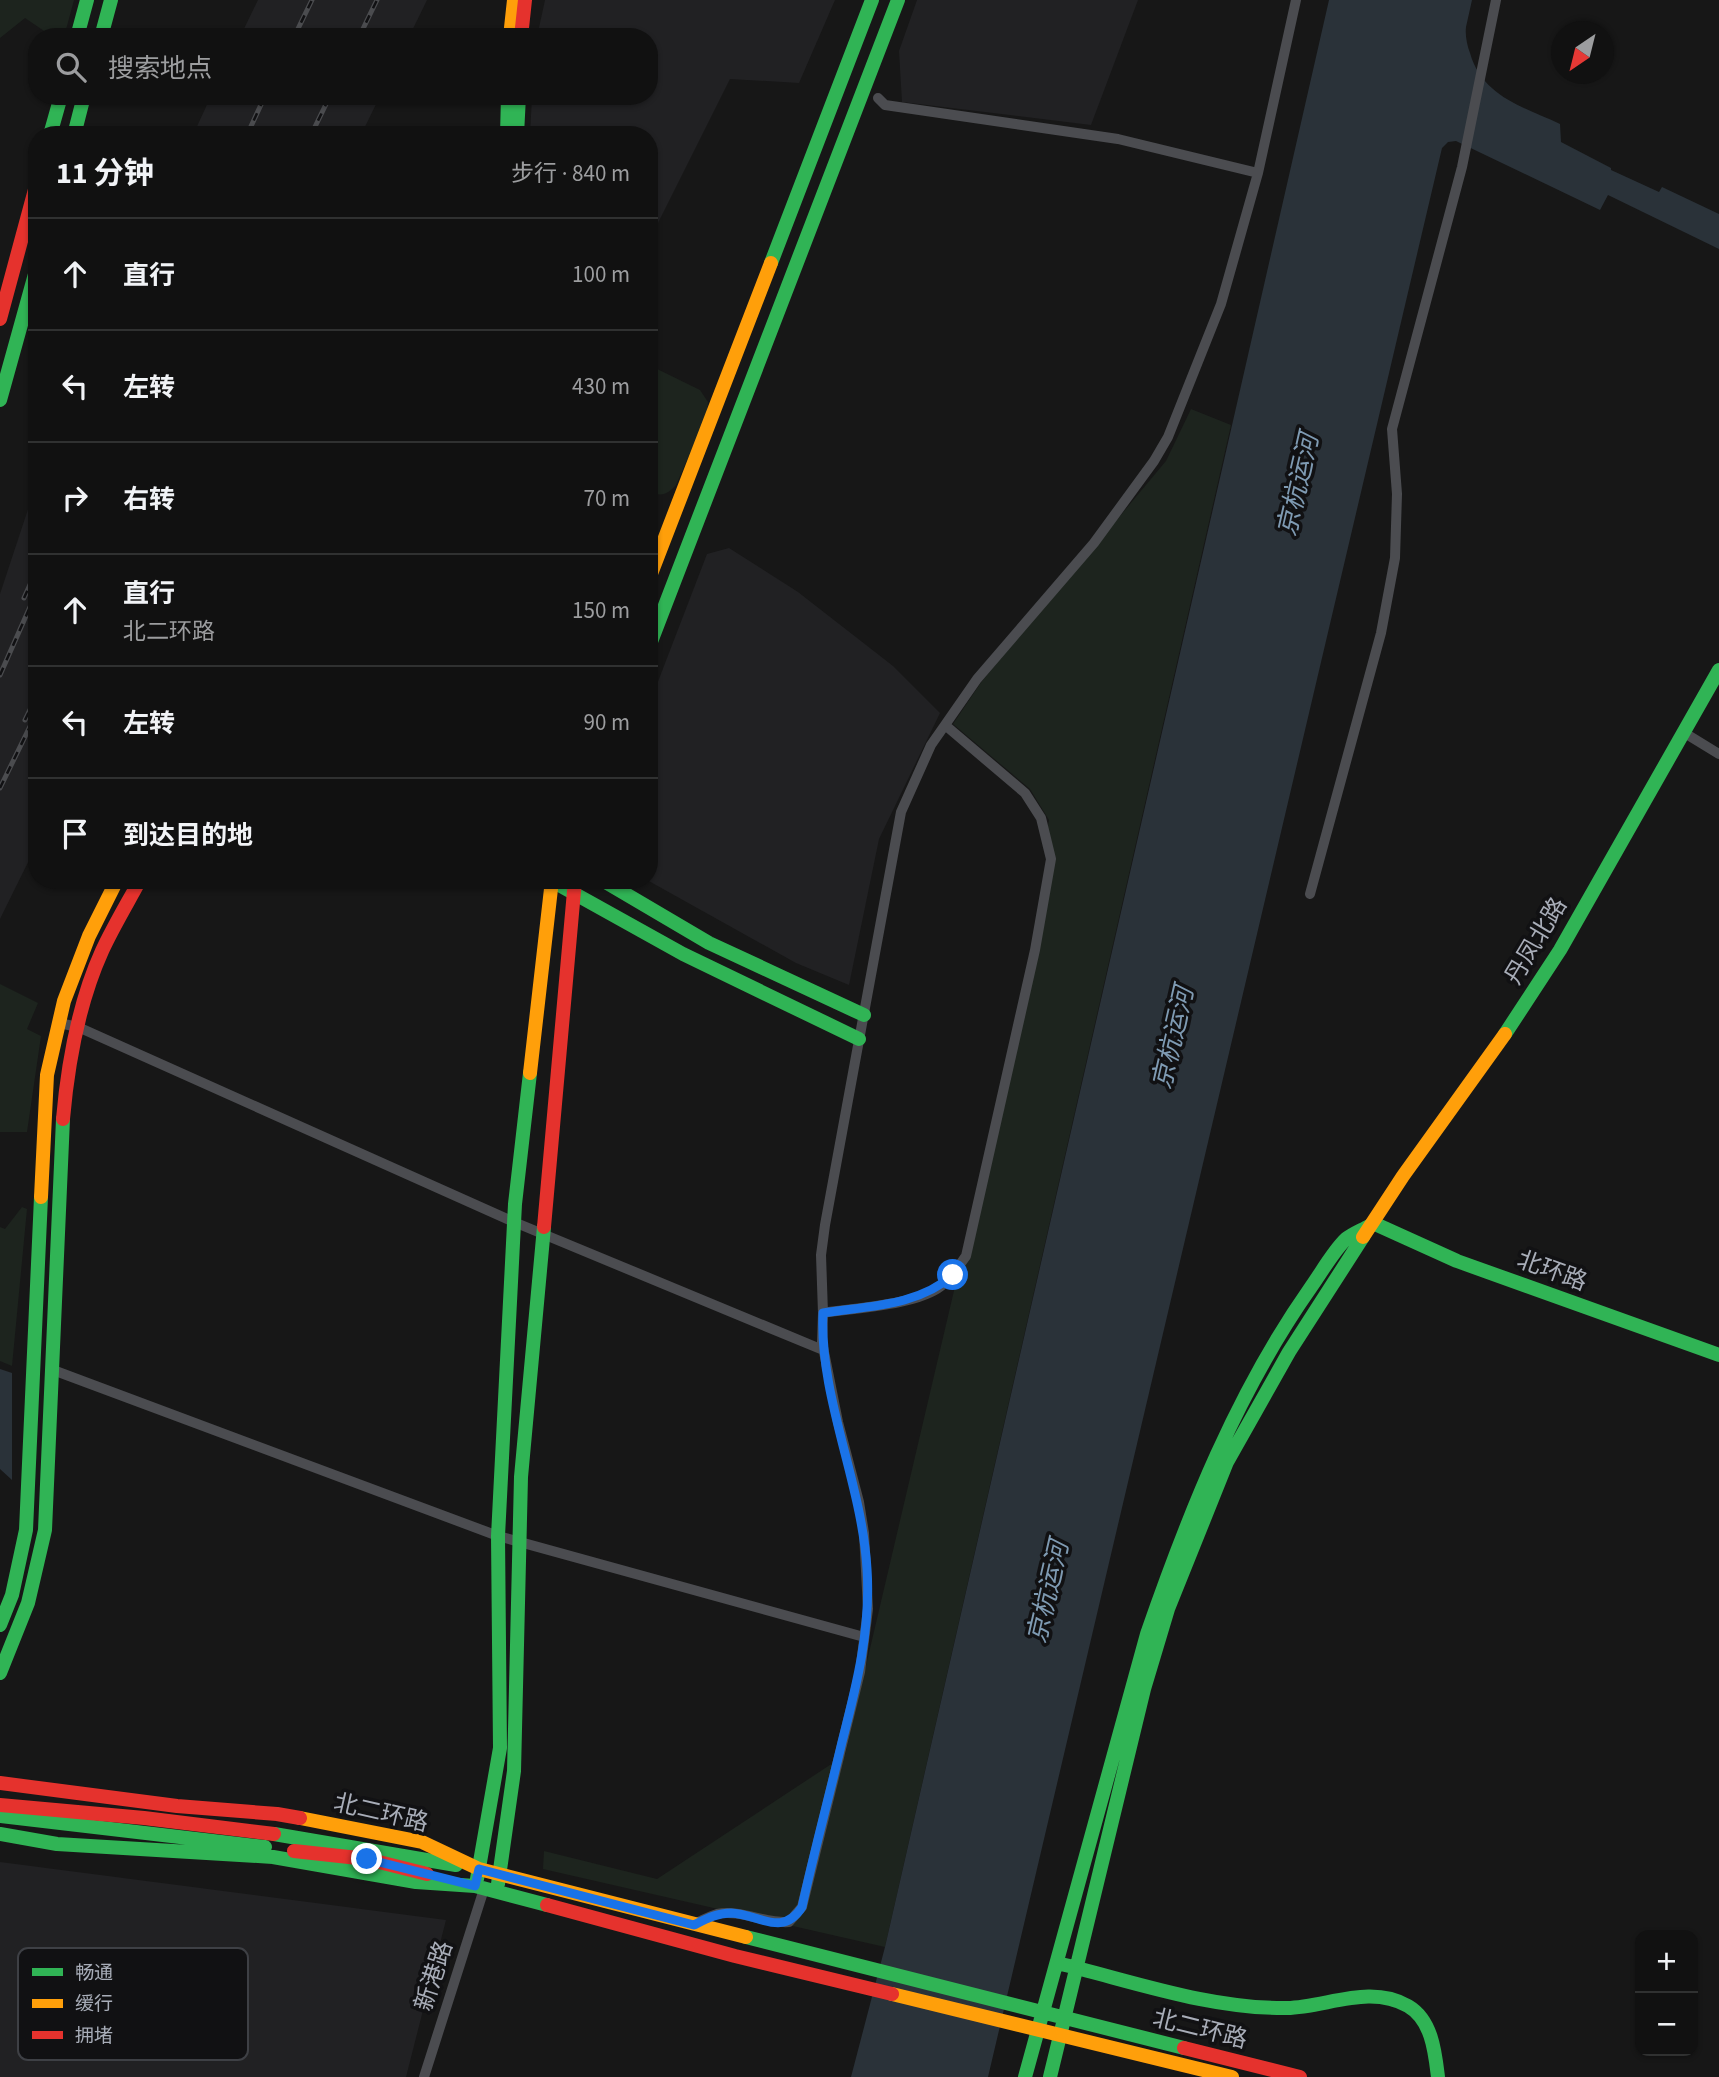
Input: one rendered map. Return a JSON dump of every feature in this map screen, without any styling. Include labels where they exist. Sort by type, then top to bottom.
[{"type":"main road","points":[[79,28],[87,0]]},
{"type":"main road","points":[[103,28],[111,0]]},
{"type":"main road","points":[[511,28],[514,0]]},
{"type":"main road","points":[[522,28],[525,0]]},
{"type":"main road","points":[[658,556],[872,0]]},
{"type":"main road","points":[[658,624],[898,0]]},
{"type":"main road","points":[[53,126],[58,105]]},
{"type":"main road","points":[[76,126],[82,105]]},
{"type":"main road","points":[[507,126],[508,105]]},
{"type":"main road","points":[[517,126],[519,105]]},
{"type":"main road","points":[[0,318],[28,215]]},
{"type":"main road","points":[[0,400],[28,299]]},
{"type":"main road","name":"丹凤北路","points":[[1050,2077],[1144,1689],[1168,1609],[1227,1462],[1289,1352],[1403,1176],[1506,1032],[1560,950],[1719,670]]},
{"type":"main road","points":[[0,1625],[12,1595],[26,1530],[47,1075],[64,1001],[89,936],[112,889]]},
{"type":"main road","points":[[0,1673],[28,1603],[45,1530],[62,1125],[68,1066],[88,988],[102,951],[135,889]]},
{"type":"main road","points":[[485,1889],[479,1869],[500,1748],[498,1536],[514,1222],[550,889]]},
{"type":"main road","points":[[485,1889],[500,1874],[514,1771],[521,1477],[574,889]]},
{"type":"main road","points":[[577,889],[683,954],[859,1038]]},
{"type":"main road","points":[[617,889],[709,943],[864,1015]]},
{"type":"main road","points":[[1025,2077],[1147,1634],[1172,1562],[1209,1472],[1250,1387],[1295,1310],[1345,1240],[1373,1223]]},
{"type":"main road","name":"北环路","points":[[1373,1223],[1457,1261],[1719,1355]]},
{"type":"main road","name":"北二环路","points":[[0,1783],[177,1806],[277,1814],[422,1842],[479,1869],[1300,2077]]},
{"type":"main road","points":[[0,1805],[163,1819],[333,1843],[479,1869]]},
{"type":"main road","points":[[0,1816],[367,1859],[485,1889]]},
{"type":"main road","points":[[0,1834],[57,1844],[273,1857],[416,1882],[485,1889]]},
{"type":"main road","name":"北二环路","points":[[485,1889],[735,1956],[1232,2077]]},
{"type":"main road","points":[[1057,1963],[1243,2005],[1290,2008],[1354,1998],[1386,1997],[1408,2006],[1422,2018],[1434,2045],[1438,2077]]},
{"type":"main road","points":[[1427,2077],[1431,2070],[1434,2045]]},
{"type":"street","points":[[694,1925],[716,1914],[733,1913],[775,1923],[789,1922],[802,1907],[860,1672],[868,1609],[864,1533],[822,1342],[821,1255],[901,812],[932,745],[977,679],[1094,544],[1154,461],[1168,437],[1221,304],[1258,173],[1296,0]]},
{"type":"street","points":[[1310,894],[1381,633],[1395,558],[1397,494],[1392,429],[1464,157],[1496,0]]},
{"type":"street","points":[[878,98],[885,105],[1118,139],[1258,173]]},
{"type":"street","points":[[823,1313],[920,1297],[939,1288],[953,1275],[966,1256],[1041,918],[1051,859],[1041,818],[1025,793],[945,725]]},
{"type":"street","points":[[1683,732],[1719,754]]},
{"type":"street","points":[[60,1023],[78,1027],[514,1222],[824,1350]]},
{"type":"street","points":[[53,1370],[498,1536],[864,1637]]},
{"type":"street","name":"新港路","points":[[424,2077],[485,1889]]},
{"type":"shaded area","points":[[0,0],[74,0],[66,28],[40,28],[25,18],[0,38]]},
{"type":"shaded area","points":[[258,0],[427,0],[413,28],[244,28]]},
{"type":"shaded area","points":[[545,0],[835,0],[799,83],[730,79],[658,223],[658,126],[530,126],[532,105],[658,105],[658,28],[539,28]]},
{"type":"shaded area","points":[[917,0],[1138,0],[1091,125],[902,102],[899,51]]},
{"type":"shaded area","points":[[207,105],[376,105],[365,126],[197,126]]},
{"type":"shaded area","points":[[658,369],[700,390],[708,402],[707,415],[676,485],[667,493],[660,494]]},
{"type":"shaded area","points":[[1191,409],[1231,425],[885,1947],[543,1869],[544,1851],[657,1879],[845,1755],[1053,869],[1047,831],[1049,820],[1030,789],[953,724],[982,681],[1166,461]]},
{"type":"shaded area","points":[[28,509],[28,862],[0,919],[0,594]]},
{"type":"shaded area","points":[[729,548],[798,592],[893,666],[940,713],[879,839],[849,985],[796,963],[658,886],[658,682],[707,554]]},
{"type":"shaded area","points":[[0,984],[38,1003],[27,1029],[41,1036],[27,1132],[0,1132]]},
{"type":"shaded area","points":[[22,1207],[27,1209],[12,1366],[0,1361],[0,1227],[5,1229]]},
{"type":"shaded area","points":[[0,1862],[446,1920],[406,2077],[0,2077]]},
{"type":"water","name":"京杭运河","points":[[1329,0],[1472,0],[1466,40],[1476,68],[1484,80],[1494,90],[1518,105],[1560,124],[1561,142],[1611,170],[1659,192],[1662,187],[1719,214],[1719,249],[1608,195],[1600,210],[1456,141],[1448,142],[1442,148],[988,2077],[851,2077],[885,1947]]},
{"type":"water","points":[[0,1369],[12,1373],[12,1480],[0,1469]]},
{"type":"railway","points":[[298,28],[312,0]]},
{"type":"railway","points":[[363,28],[377,0]]},
{"type":"railway","points":[[251,126],[261,105]]},
{"type":"railway","points":[[315,126],[326,105]]},
{"type":"railway","points":[[24,598],[28,589]]},
{"type":"railway","points":[[0,675],[28,611]]},
{"type":"railway","points":[[25,720],[28,714]]},
{"type":"railway","points":[[0,788],[28,730]]},
{"type":"traffic: fast","points":[[79,28],[87,0]]},
{"type":"traffic: fast","points":[[103,28],[111,0]]},
{"type":"traffic: fast","points":[[771,263],[872,0]]},
{"type":"traffic: fast","points":[[658,624],[898,0]]},
{"type":"traffic: fast","points":[[53,126],[58,105]]},
{"type":"traffic: fast","points":[[76,126],[82,105]]},
{"type":"traffic: fast","points":[[507,126],[508,105]]},
{"type":"traffic: fast","points":[[517,126],[519,105]]},
{"type":"traffic: fast","points":[[0,400],[28,299]]},
{"type":"traffic: fast","points":[[1505,1034],[1560,950],[1719,670]]},
{"type":"traffic: fast","points":[[566,889],[683,954],[859,1039]]},
{"type":"traffic: fast","points":[[617,889],[709,943],[864,1015]]},
{"type":"traffic: fast","points":[[477,1879],[500,1748],[498,1536],[515,1204],[530,1073]]},
{"type":"traffic: fast","points":[[0,1673],[28,1603],[45,1530],[63,1119]]},
{"type":"traffic: fast","points":[[0,1625],[12,1595],[26,1530],[41,1197]]},
{"type":"traffic: fast","points":[[1373,1223],[1457,1261],[1719,1355]]},
{"type":"traffic: fast","points":[[1025,2077],[1147,1634],[1198,1499],[1238,1411],[1284,1327],[1341,1244],[1351,1235],[1369,1226]]},
{"type":"traffic: fast","points":[[498,1884],[514,1771],[521,1477],[544,1227]]},
{"type":"traffic: fast","points":[[1050,2077],[1144,1689],[1168,1609],[1227,1462],[1289,1352],[1363,1237]]},
{"type":"traffic: fast","points":[[0,1816],[265,1847]]},
{"type":"traffic: fast","points":[[0,1834],[57,1844],[273,1857],[416,1882],[475,1886],[547,1905]]},
{"type":"traffic: fast","points":[[274,1834],[456,1865]]},
{"type":"traffic: fast","points":[[746,1937],[1184,2048]]},
{"type":"traffic: fast","points":[[1057,1963],[1171,1993],[1229,2004],[1287,2008],[1348,1998],[1379,1997],[1394,2000],[1408,2006],[1422,2019],[1431,2037],[1438,2077]]},
{"type":"traffic: slow","points":[[511,28],[514,0]]},
{"type":"traffic: slow","points":[[658,556],[771,263]]},
{"type":"traffic: slow","points":[[41,1197],[47,1075],[64,1001],[89,936],[112,889]]},
{"type":"traffic: slow","points":[[530,1073],[551,889]]},
{"type":"traffic: slow","points":[[1363,1237],[1403,1176],[1505,1034]]},
{"type":"traffic: slow","points":[[300,1818],[422,1842],[479,1869],[746,1937]]},
{"type":"traffic: slow","points":[[892,1994],[1232,2077]]},
{"type":"traffic: jam","points":[[522,28],[525,0]]},
{"type":"traffic: jam","points":[[0,319],[28,215]]},
{"type":"traffic: jam","points":[[63,1119],[71,1055],[86,992],[106,942],[135,889]]},
{"type":"traffic: jam","points":[[544,1227],[574,889]]},
{"type":"traffic: jam","points":[[0,1783],[177,1806],[300,1818]]},
{"type":"traffic: jam","points":[[0,1805],[144,1818],[274,1834]]},
{"type":"traffic: jam","points":[[294,1851],[367,1859],[427,1874]]},
{"type":"traffic: jam","points":[[547,1905],[735,1956],[892,1994]]},
{"type":"traffic: jam","points":[[1184,2048],[1300,2077]]},
{"type":"route","points":[[367,1859],[475,1886],[479,1869],[694,1925],[716,1914],[733,1913],[775,1923],[789,1922],[796,1916],[802,1907],[860,1672],[868,1609],[864,1533],[822,1342],[823,1313],[920,1297],[939,1288],[953,1275]]}]
